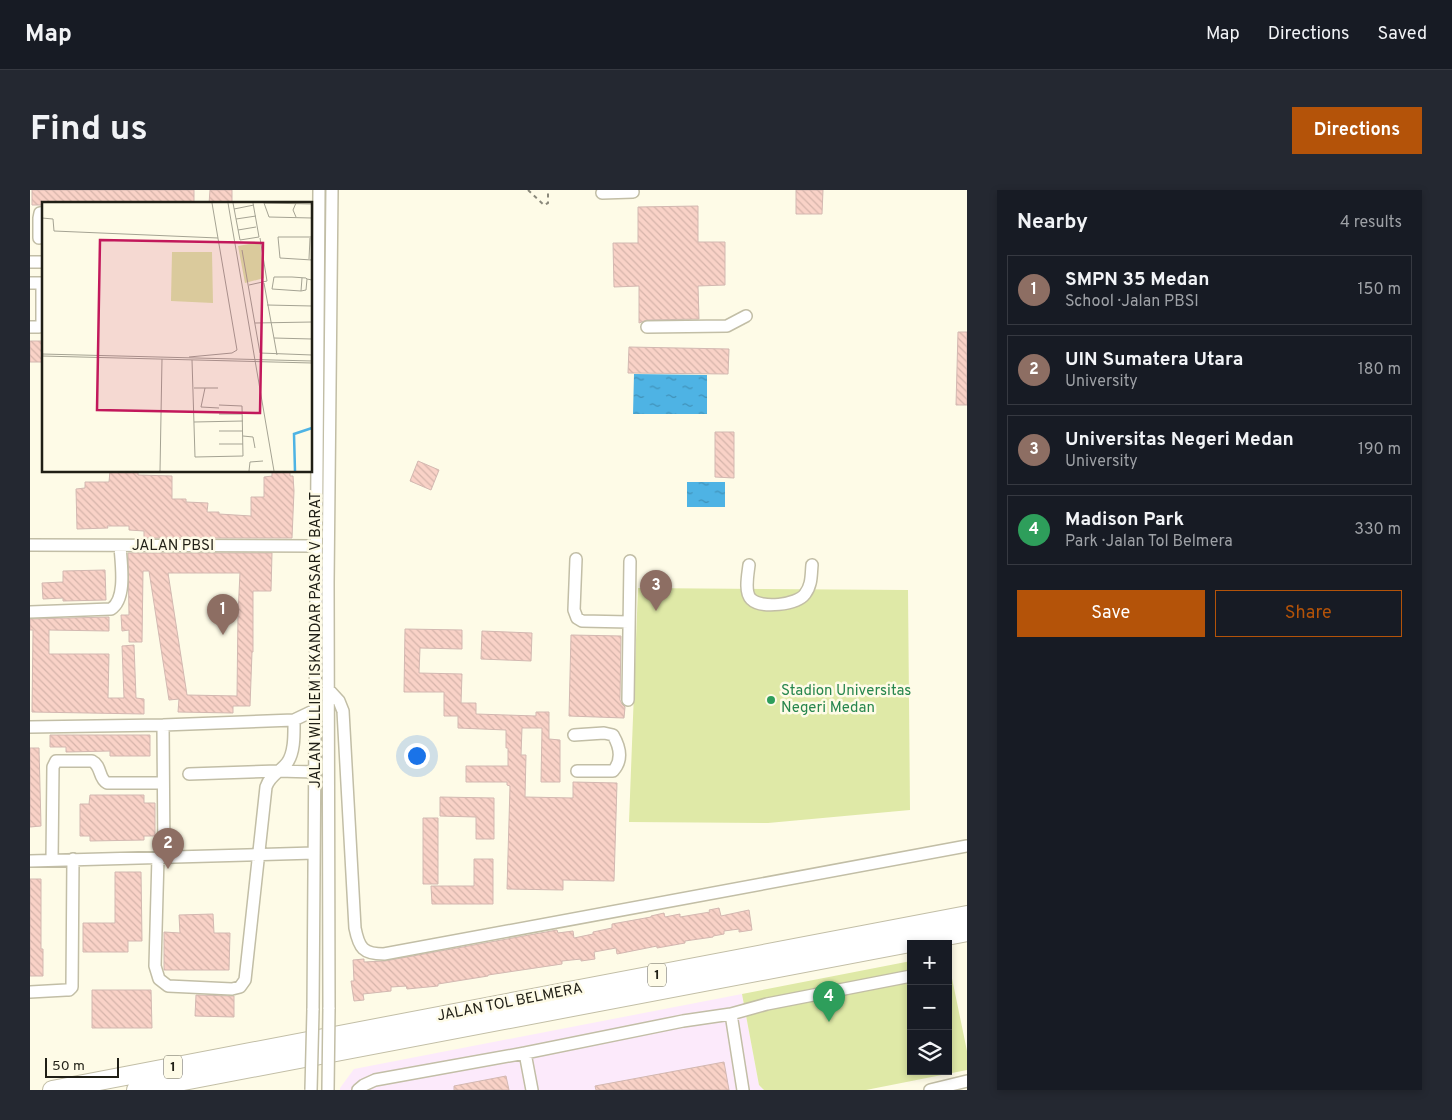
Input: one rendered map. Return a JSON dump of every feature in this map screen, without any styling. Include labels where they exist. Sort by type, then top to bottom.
[{"type":"highway","name":"JALAN TOL BELMERA","points":[[52,1090],[967,915]]},
{"type":"highway","name":"JALAN TOL BELMERA","points":[[136,1090],[967,932]]},
{"type":"street","name":"JALAN WILLIEM ISKANDAR PASAR V BARAT","points":[[311,1090],[316,546],[314,408],[318,389],[315,224],[319,190]]},
{"type":"street","name":"JALAN WILLIEM ISKANDAR PASAR V BARAT","points":[[328,1090],[328,689],[332,190]]},
{"type":"street","points":[[602,193],[633,192]]},
{"type":"street","points":[[39,238],[38,218],[42,212]]},
{"type":"street","points":[[315,260],[331,260]]},
{"type":"street","points":[[30,327],[42,324],[38,283]]},
{"type":"street","points":[[647,327],[727,326],[746,316]]},
{"type":"street","points":[[318,389],[330,389]]},
{"type":"street","name":"JALAN PBSI","points":[[30,545],[316,546]]},
{"type":"street","points":[[30,612],[111,609],[116,606],[121,592],[120,546]]},
{"type":"street","points":[[576,559],[574,610],[577,618],[582,621],[629,622]]},
{"type":"street","points":[[628,700],[630,561]]},
{"type":"street","points":[[749,565],[748,592],[751,599],[756,602],[779,605],[796,602],[802,598],[812,580],[812,565]]},
{"type":"street","points":[[328,689],[339,701],[343,711],[355,928],[364,950],[374,954],[394,952],[967,846]]},
{"type":"street","points":[[30,727],[163,725],[294,720],[315,710]]},
{"type":"street","points":[[163,725],[161,857],[155,966],[159,979],[168,986],[232,989],[240,987],[245,980],[266,786],[272,776],[290,757],[294,736],[294,720]]},
{"type":"street","points":[[574,735],[613,735],[619,744],[620,750],[620,762],[613,771],[577,771]]},
{"type":"street","points":[[52,860],[53,767],[56,761],[92,760],[97,765],[102,779],[106,783],[163,783]]},
{"type":"street","points":[[189,774],[278,771],[315,772]]},
{"type":"street","points":[[30,861],[314,853]]},
{"type":"street","points":[[30,992],[69,990],[72,986],[73,859]]},
{"type":"street","points":[[358,1090],[375,1080],[525,1053],[683,1021],[731,1014],[767,1004],[907,977]]},
{"type":"street","points":[[731,1014],[743,1090]]},
{"type":"street","points":[[525,1053],[532,1090]]},
{"type":"street","points":[[930,1090],[967,1081]]},
{"type":"path","points":[[528,190],[546,205],[548,203],[548,190]]},
{"type":"shaded area","points":[[742,994],[759,1085],[764,1090],[340,1090],[354,1069]]},
{"type":"green space","name":"Stadion Universitas Negeri Medan","points":[[638,588],[908,590],[910,810],[768,823],[629,822]]},
{"type":"green space","points":[[907,962],[907,1075],[942,1075],[866,1090],[764,1090],[759,1085],[742,994]]},
{"type":"green space","points":[[952,978],[967,1051],[967,1070],[952,1073]]},
{"type":"water","points":[[634,374],[707,375],[707,414],[633,414]]},
{"type":"water","points":[[687,482],[725,482],[725,507],[687,507]]},
{"type":"building","points":[[32,190],[194,190],[194,202],[42,202],[42,204],[32,205]]},
{"type":"building","points":[[210,190],[232,190],[232,202],[209,202]]},
{"type":"building","points":[[796,190],[823,190],[822,214],[796,214]]},
{"type":"building","points":[[698,206],[698,242],[725,242],[725,285],[698,286],[699,319],[647,320],[639,323],[639,286],[614,287],[613,243],[638,243],[638,207]]},
{"type":"building","points":[[958,332],[967,332],[967,405],[956,405]]},
{"type":"building","points":[[30,341],[42,341],[42,362],[30,362]]},
{"type":"building","points":[[629,347],[729,349],[728,374],[628,373]]},
{"type":"building","points":[[715,432],[734,432],[734,478],[715,477]]},
{"type":"building","points":[[418,461],[439,470],[431,490],[410,481]]},
{"type":"building","points":[[110,472],[138,472],[138,475],[172,476],[172,499],[186,499],[186,502],[208,503],[207,512],[251,516],[251,497],[264,497],[264,477],[272,476],[272,472],[290,472],[290,476],[293,476],[294,491],[292,538],[144,538],[144,531],[129,530],[129,526],[77,529],[76,489],[85,488],[85,482],[109,482]]},
{"type":"building","points":[[128,553],[272,553],[271,591],[253,591],[253,652],[250,706],[233,706],[233,713],[178,712],[179,699],[169,700],[149,571],[143,571],[142,642],[129,642],[129,630],[122,631],[121,615],[129,615]],"holes":[[[168,573],[240,573],[237,696],[187,695]]]},
{"type":"building","points":[[105,570],[106,600],[63,601],[63,598],[43,599],[42,583],[63,582],[63,571]]},
{"type":"building","points":[[109,617],[109,631],[49,630],[49,654],[109,654],[108,698],[124,698],[122,646],[134,645],[136,698],[144,699],[144,714],[32,712],[33,630],[30,630],[30,619]]},
{"type":"building","points":[[405,629],[462,630],[462,649],[420,648],[419,673],[462,674],[461,703],[476,703],[476,714],[536,716],[536,712],[549,712],[549,739],[560,740],[560,782],[541,782],[542,728],[522,728],[521,755],[526,755],[525,797],[573,798],[573,782],[617,783],[614,881],[563,880],[563,890],[507,889],[510,786],[507,785],[507,782],[466,782],[466,766],[508,766],[506,730],[458,728],[458,716],[444,716],[444,692],[404,692]]},
{"type":"building","points":[[482,631],[532,633],[531,661],[481,659]]},
{"type":"building","points":[[571,635],[621,636],[620,700],[625,707],[624,718],[569,716]]},
{"type":"building","points":[[50,735],[150,735],[150,756],[110,756],[110,751],[66,752],[66,747],[50,747]]},
{"type":"building","points":[[30,748],[39,748],[41,826],[30,827]]},
{"type":"building","points":[[90,795],[144,795],[144,803],[155,803],[155,836],[144,836],[144,840],[90,841],[90,836],[80,836],[80,804],[89,804]]},
{"type":"building","points":[[440,797],[494,798],[494,839],[476,839],[476,817],[440,816]]},
{"type":"building","points":[[423,818],[438,818],[438,884],[423,884]]},
{"type":"building","points":[[474,859],[493,859],[493,904],[432,904],[431,886],[474,886]]},
{"type":"building","points":[[115,872],[141,872],[142,941],[128,941],[128,952],[83,952],[83,923],[115,923]]},
{"type":"building","points":[[30,879],[41,879],[43,976],[30,976]]},
{"type":"building","points":[[719,908],[721,916],[749,910],[752,930],[739,932],[739,929],[724,931],[724,934],[713,937],[617,954],[616,948],[594,952],[595,959],[562,961],[562,964],[488,975],[438,984],[438,986],[407,989],[406,986],[391,987],[391,991],[363,994],[364,1000],[354,1001],[351,981],[354,981],[353,960],[364,959],[364,962],[385,961],[557,930],[558,933],[573,931],[574,938],[612,928],[612,924],[664,913],[665,917],[680,914],[680,917],[710,912],[709,910]]},
{"type":"building","points":[[213,914],[214,933],[230,933],[229,970],[164,970],[164,932],[180,933],[179,915]]},
{"type":"building","points":[[92,990],[151,990],[152,1028],[92,1028]]},
{"type":"building","points":[[196,995],[234,996],[234,1017],[195,1016]]},
{"type":"building","points":[[724,1062],[729,1090],[596,1090],[595,1086]]},
{"type":"building","points":[[506,1076],[509,1090],[454,1090],[454,1086]]},
{"type":"place","name":"Universitas Negeri Medan","points":[[656,611]]},
{"type":"place","name":"SMPN 35 Medan","points":[[223,635]]},
{"type":"place","name":"Stadion Universitas Negeri Medan","points":[[771,700]]},
{"type":"place","name":"UIN Sumatera Utara","points":[[168,869]]},
{"type":"place","name":"Madison Park","points":[[829,1022]]}]
